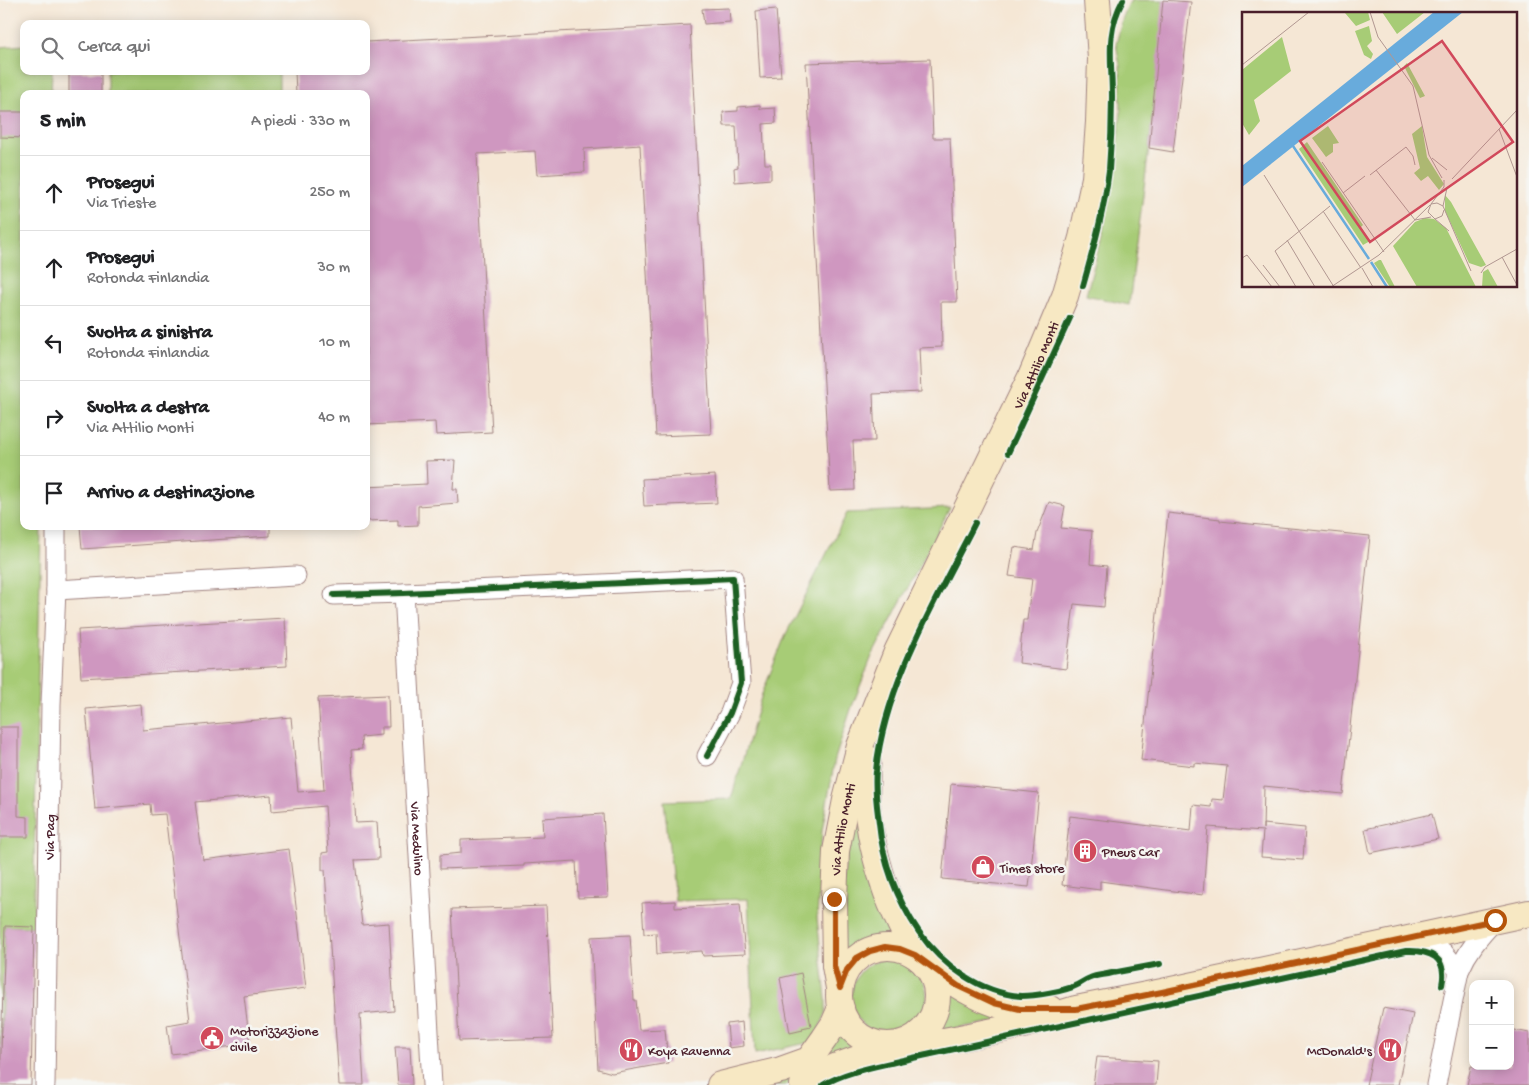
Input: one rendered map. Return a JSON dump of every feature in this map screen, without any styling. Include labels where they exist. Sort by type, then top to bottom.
[{"type":"main road","name":"Via Attilio Monti","points":[[840,998],[834,966],[836,851],[846,800],[860,746],[897,652],[1031,378],[1065,296],[1082,238],[1094,178],[1100,102],[1101,59],[1097,0]]},
{"type":"main road","name":"Via Attilio Monti","points":[[876,705],[867,766],[866,800],[870,829],[884,885],[919,958]]},
{"type":"main road","points":[[840,998],[846,1021],[855,1032],[867,1040],[881,1045],[938,1042],[1023,1025],[1076,1009],[1529,913]]},
{"type":"main road","points":[[720,1085],[781,1070],[808,1060],[824,1039],[840,998],[847,970],[857,958],[870,951],[885,947],[900,949],[919,958],[958,986],[994,1003],[1020,1009],[1076,1009]]},
{"type":"main road","points":[[803,1085],[835,1067],[900,1044],[919,1035],[925,1029],[936,1008],[937,992],[933,976],[919,958]]},
{"type":"street","name":"Via Pag","points":[[46,1085],[51,704],[56,590],[56,530]]},
{"type":"street","points":[[56,590],[296,576]]},
{"type":"street","points":[[334,594],[404,593],[733,578],[741,683],[730,713],[707,756]]},
{"type":"street","name":"Via Medulino","points":[[404,593],[432,1085]]},
{"type":"street","points":[[1436,1085],[1459,971],[1466,954],[1495,920]]},
{"type":"street","points":[[1420,936],[1444,953],[1459,971]]},
{"type":"green space","points":[[1131,0],[1165,0],[1129,305],[1086,295],[1102,236],[1113,180],[1121,112],[1120,65],[1116,44],[1123,17]]},
{"type":"green space","points":[[20,45],[20,75],[52,75],[51,90],[20,90],[20,530],[41,530],[34,927],[5,926],[0,1069],[0,47]]},
{"type":"green space","points":[[108,75],[279,75],[279,90],[108,90]]},
{"type":"green space","points":[[950,508],[872,656],[851,709],[835,759],[822,831],[817,918],[826,1014],[812,1042],[755,1054],[748,899],[675,901],[664,801],[731,799],[762,694],[785,636],[847,513]]},
{"type":"green space","points":[[854,798],[897,936],[880,937],[859,943],[840,958],[839,912]]},
{"type":"green space","points":[[889,959],[903,962],[916,970],[924,983],[927,997],[924,1011],[916,1024],[903,1032],[889,1035],[875,1032],[862,1024],[854,1011],[851,997],[854,983],[862,970],[875,962]]},
{"type":"green space","points":[[948,991],[1007,1020],[938,1031],[946,1011]]},
{"type":"green space","points":[[838,1027],[848,1038],[867,1046],[794,1079],[786,1085],[755,1085]]},
{"type":"building","points":[[1163,0],[1191,2],[1173,152],[1149,148]]},
{"type":"building","points":[[729,8],[730,22],[704,24],[702,9]]},
{"type":"building","points":[[776,9],[781,77],[760,78],[756,11]]},
{"type":"building","points":[[690,25],[711,434],[656,436],[640,145],[584,149],[585,172],[537,175],[535,151],[477,154],[492,432],[436,435],[435,422],[370,425],[370,90],[296,90],[295,75],[370,75],[370,42]]},
{"type":"building","points":[[930,59],[933,138],[950,138],[957,302],[941,302],[942,347],[919,348],[921,392],[873,394],[875,441],[853,441],[855,490],[830,491],[806,63]]},
{"type":"building","points":[[69,75],[101,75],[101,90],[69,90]]},
{"type":"building","points":[[760,105],[760,109],[775,108],[776,123],[763,124],[765,164],[771,164],[771,179],[735,182],[734,168],[738,167],[736,126],[724,126],[723,112],[738,111],[738,107]]},
{"type":"building","points":[[0,112],[20,112],[20,138],[0,137]]},
{"type":"building","points":[[455,460],[453,489],[457,489],[458,503],[418,506],[418,525],[398,526],[398,520],[370,521],[370,487],[427,484],[426,461]]},
{"type":"building","points":[[715,475],[717,503],[644,506],[642,479]]},
{"type":"building","points":[[1049,502],[1065,506],[1061,528],[1092,531],[1090,564],[1107,566],[1104,607],[1074,604],[1066,669],[1019,663],[1023,620],[1027,620],[1032,579],[1009,576],[1014,547],[1034,550],[1037,533]]},
{"type":"building","points":[[1168,513],[1220,519],[1220,521],[1370,536],[1343,794],[1264,786],[1263,824],[1305,828],[1303,860],[1261,857],[1263,831],[1208,827],[1203,895],[1100,881],[1100,890],[1062,885],[1070,816],[1191,831],[1193,805],[1211,807],[1212,799],[1223,800],[1227,766],[1194,763],[1194,766],[1141,760]]},
{"type":"building","points":[[80,530],[270,530],[270,536],[82,549]]},
{"type":"building","points":[[285,618],[287,666],[81,678],[78,630]]},
{"type":"building","points":[[388,695],[389,727],[381,727],[381,735],[361,737],[362,749],[351,750],[356,823],[377,822],[378,837],[379,859],[355,860],[362,925],[389,923],[394,1011],[360,1014],[364,1085],[339,1085],[325,870],[322,870],[322,853],[328,852],[325,806],[272,811],[271,795],[195,802],[203,860],[289,849],[306,988],[244,996],[250,1044],[171,1054],[167,1025],[190,1021],[165,814],[151,815],[150,804],[95,809],[86,709],[141,704],[143,730],[291,717],[298,792],[324,790],[318,698]]},
{"type":"building","points":[[0,727],[18,727],[18,816],[28,817],[28,837],[0,837]]},
{"type":"building","points":[[951,784],[1039,793],[1029,887],[942,879]]},
{"type":"building","points":[[603,814],[608,897],[578,898],[576,861],[524,864],[524,866],[440,869],[440,855],[461,853],[461,840],[543,837],[542,818]]},
{"type":"building","points":[[1432,814],[1438,839],[1370,853],[1365,829]]},
{"type":"building","points":[[675,901],[675,908],[740,904],[745,954],[703,956],[702,951],[657,954],[656,933],[644,934],[642,903]]},
{"type":"building","points":[[546,906],[553,1038],[459,1041],[452,909]]},
{"type":"building","points":[[5,926],[34,927],[31,1085],[0,1085]]},
{"type":"building","points":[[630,935],[634,1000],[636,1000],[639,1030],[665,1029],[668,1063],[612,1073],[598,1069],[591,937]]},
{"type":"building","points":[[801,973],[811,1026],[790,1033],[780,978]]},
{"type":"building","name":"McDonald's","points":[[1383,1008],[1413,1014],[1398,1085],[1366,1085]]},
{"type":"building","points":[[742,1022],[744,1046],[729,1048],[727,1024]]},
{"type":"building","points":[[1514,1030],[1529,1033],[1529,1085],[1467,1085],[1470,1070],[1514,1070]]},
{"type":"building","points":[[395,1047],[410,1047],[412,1085],[398,1085]]},
{"type":"building","points":[[1097,1057],[1158,1061],[1156,1085],[1093,1085]]},
{"type":"cycle path","points":[[1083,286],[1095,243],[1107,185],[1112,115],[1111,47],[1117,12],[1123,0]]},
{"type":"cycle path","points":[[1008,453],[1070,318]]},
{"type":"cycle path","points":[[975,523],[914,643],[901,675],[881,739],[875,777],[877,804],[887,867],[897,893],[919,932],[939,956],[963,975],[977,983],[1006,994],[1021,996],[1050,993],[1072,987],[1095,976],[1160,964]]},
{"type":"cycle path","points":[[334,595],[733,578],[741,683],[730,713],[707,756]]},
{"type":"cycle path","points":[[823,1085],[850,1073],[879,1065],[1406,951],[1423,952],[1435,957],[1440,962],[1442,968],[1442,985]]},
{"type":"place","name":"Pneus Car","points":[[1085,851]]},
{"type":"place","name":"Times store","points":[[983,867]]},
{"type":"place","name":"Motorizzazione civile","points":[[212,1038]]},
{"type":"place","name":"Koya Ravenna","points":[[631,1050]]},
{"type":"place","name":"McDonald's","points":[[1390,1050]]},
{"type":"route","points":[[834,899],[834,966],[840,988],[847,970],[857,958],[870,951],[885,947],[900,949],[915,955],[958,986],[989,1001],[1020,1009],[1076,1009],[1495,920]]}]
